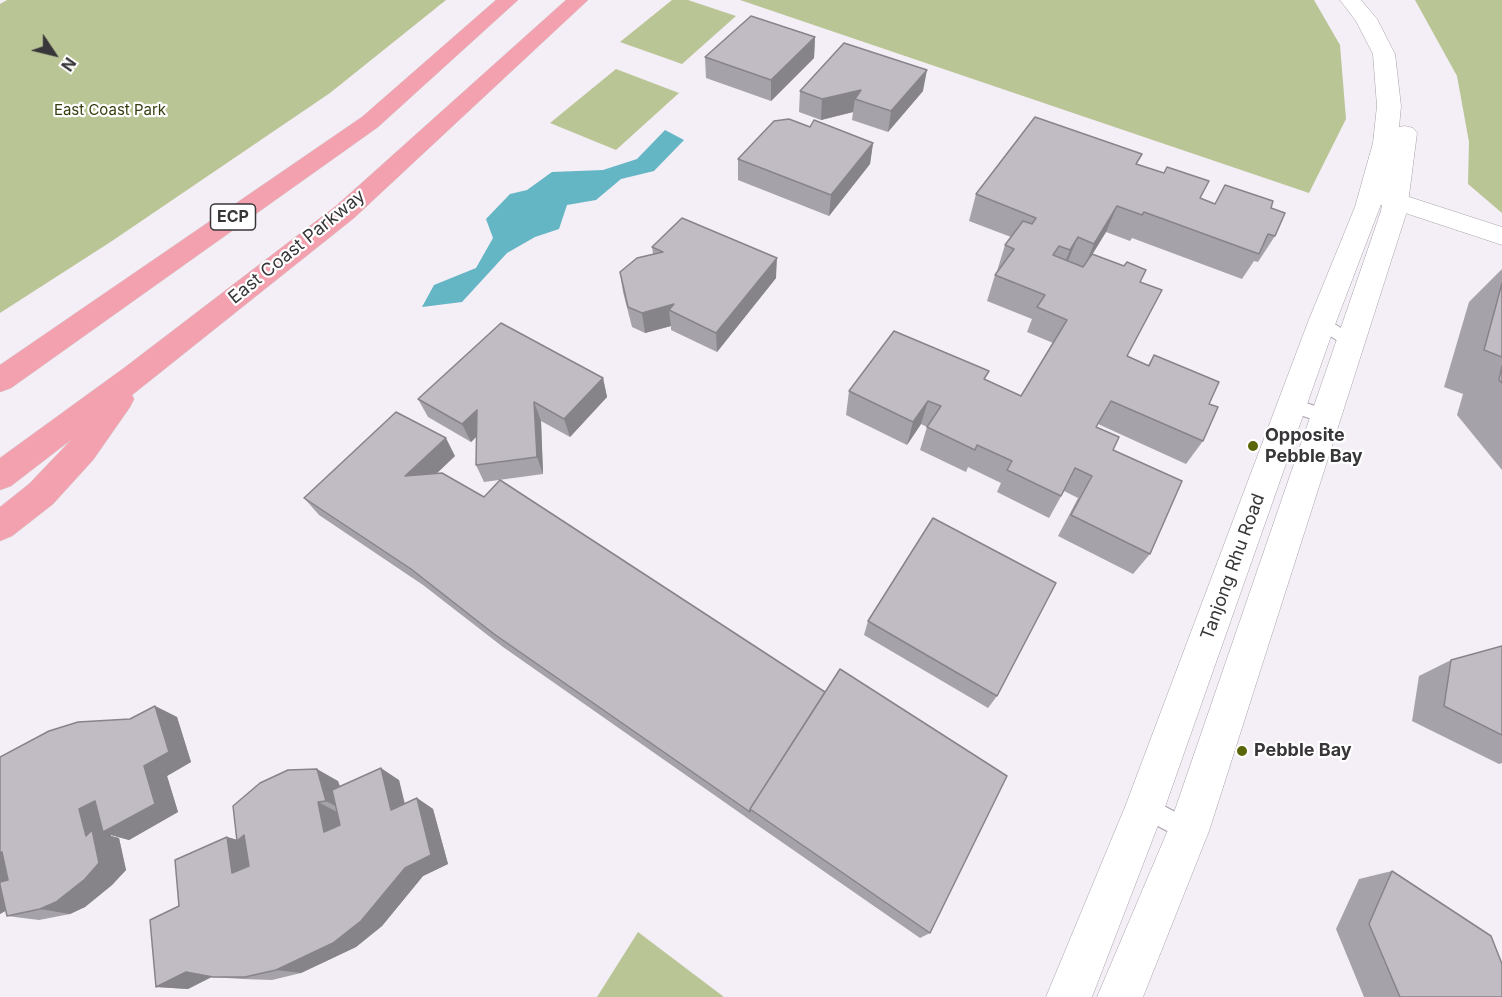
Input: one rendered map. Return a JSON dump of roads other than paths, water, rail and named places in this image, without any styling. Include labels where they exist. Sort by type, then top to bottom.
[{"type":"highway","name":"ECP","points":[[0,380],[370,122],[508,0]]},
{"type":"highway","name":"East Coast Parkway","points":[[0,476],[135,376],[345,212],[579,0]]},
{"type":"highway","points":[[0,526],[41,494],[82,451],[135,376]]},
{"type":"street","name":"Tanjong Rhu Road","points":[[1120,997],[1188,831],[1361,306],[1384,197],[1385,143],[1389,106],[1384,54],[1366,19],[1350,0]]},
{"type":"street","name":"Tanjong Rhu Road","points":[[1070,997],[1145,807],[1322,322],[1384,197],[1404,149],[1408,81],[1404,63],[1378,9],[1370,0]]},
{"type":"street","points":[[1384,197],[1502,236]]},
{"type":"lane","points":[[1322,322],[1351,342]]},
{"type":"lane","points":[[1292,405],[1326,417]]},
{"type":"lane","points":[[1145,807],[1188,831]]},
{"type":"water","points":[[665,130],[684,140],[654,171],[621,179],[596,200],[567,205],[559,229],[535,237],[507,253],[462,302],[422,307],[434,285],[476,268],[493,238],[486,219],[510,194],[527,190],[552,172],[603,170],[637,159]]},
{"type":"place","name":"Opposite Pebble Bay","points":[[1253,446]]},
{"type":"place","name":"Pebble Bay","points":[[1242,751]]},
{"type":"park label","name":"East Coast Park","points":[[110,110]]}]
